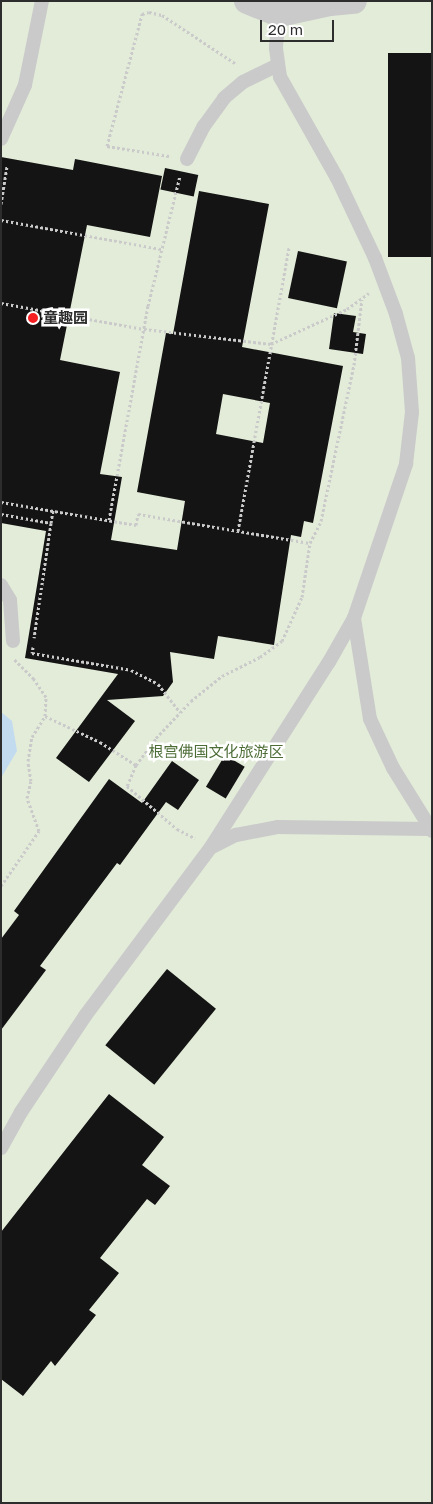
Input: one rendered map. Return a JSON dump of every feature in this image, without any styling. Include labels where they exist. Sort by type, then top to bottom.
[{"type":"street","points":[[247,1],[279,14],[330,3],[354,1]]},
{"type":"lane","points":[[1,139],[25,85],[42,1]]},
{"type":"lane","points":[[1,1148],[21,1112],[85,1016],[211,847],[354,618],[406,464],[412,412],[408,358],[384,282],[337,178],[276,66],[279,14]]},
{"type":"lane","points":[[187,159],[204,126],[224,98],[255,77],[276,66]]},
{"type":"lane","points":[[1,585],[10,600],[14,641]]},
{"type":"lane","points":[[354,618],[370,719],[392,768],[431,830]]},
{"type":"lane","points":[[211,847],[236,835],[278,827],[431,830]]},
{"type":"path","points":[[110,520],[144,329],[161,249],[177,182],[187,159],[107,146],[142,14],[149,12],[162,15],[255,77]]},
{"type":"path","points":[[1,204],[7,165]]},
{"type":"path","points":[[1,220],[161,249]]},
{"type":"path","points":[[238,531],[289,247]]},
{"type":"path","points":[[1,303],[144,329],[271,344],[347,309],[384,282]]},
{"type":"path","points":[[211,847],[177,829],[127,786],[136,765],[180,712],[222,676],[260,657],[282,641],[302,597],[310,543],[321,521],[326,501],[354,365],[362,299]]},
{"type":"path","points":[[1,502],[136,524],[138,514],[310,543]]},
{"type":"path","points":[[52,510],[32,653],[131,670],[158,684],[180,712]]},
{"type":"path","points":[[1,514],[50,523]]},
{"type":"path","points":[[1,886],[39,831],[27,798],[31,781],[28,761],[32,737],[45,716],[46,697],[34,679],[14,659],[14,641]]},
{"type":"path","points":[[45,716],[100,742],[136,765]]},
{"type":"green space","name":"根宫佛国文化旅游区","points":[[1,1],[432,1],[432,1503],[1,1503]]},
{"type":"water","points":[[1,712],[12,721],[17,751],[1,778]]},
{"type":"building","points":[[388,53],[432,53],[432,257],[388,257]]},
{"type":"building","points":[[1,157],[73,170],[75,159],[162,176],[150,237],[87,225],[60,360],[120,372],[100,474],[122,477],[111,540],[177,550],[185,501],[137,492],[166,333],[173,334],[199,191],[269,204],[242,347],[343,366],[313,523],[304,521],[301,537],[291,535],[274,645],[218,636],[214,659],[170,652],[173,682],[163,696],[107,700],[135,721],[89,782],[56,758],[118,674],[25,658],[46,531],[1,523]],"holes":[[[223,394],[270,403],[263,443],[216,434]]]},
{"type":"building","points":[[165,168],[198,175],[194,197],[160,190]]},
{"type":"building","points":[[298,251],[347,261],[337,308],[288,298]]},
{"type":"building","points":[[334,313],[356,316],[353,332],[366,334],[363,354],[329,349]]},
{"type":"building","points":[[225,755],[245,767],[226,799],[206,787]]},
{"type":"building","points":[[172,761],[199,780],[178,810],[166,802],[120,865],[117,863],[40,966],[46,970],[1,1030],[1,939],[19,915],[14,911],[109,779],[142,803]]},
{"type":"building","points":[[167,969],[216,1009],[154,1085],[105,1045]]},
{"type":"building","points":[[109,1094],[164,1137],[142,1165],[170,1186],[155,1205],[147,1199],[100,1258],[119,1273],[89,1310],[96,1315],[55,1366],[51,1361],[23,1396],[1,1379],[1,1232]]},
{"type":"place","name":"童趣园","points":[[33,318]]}]
